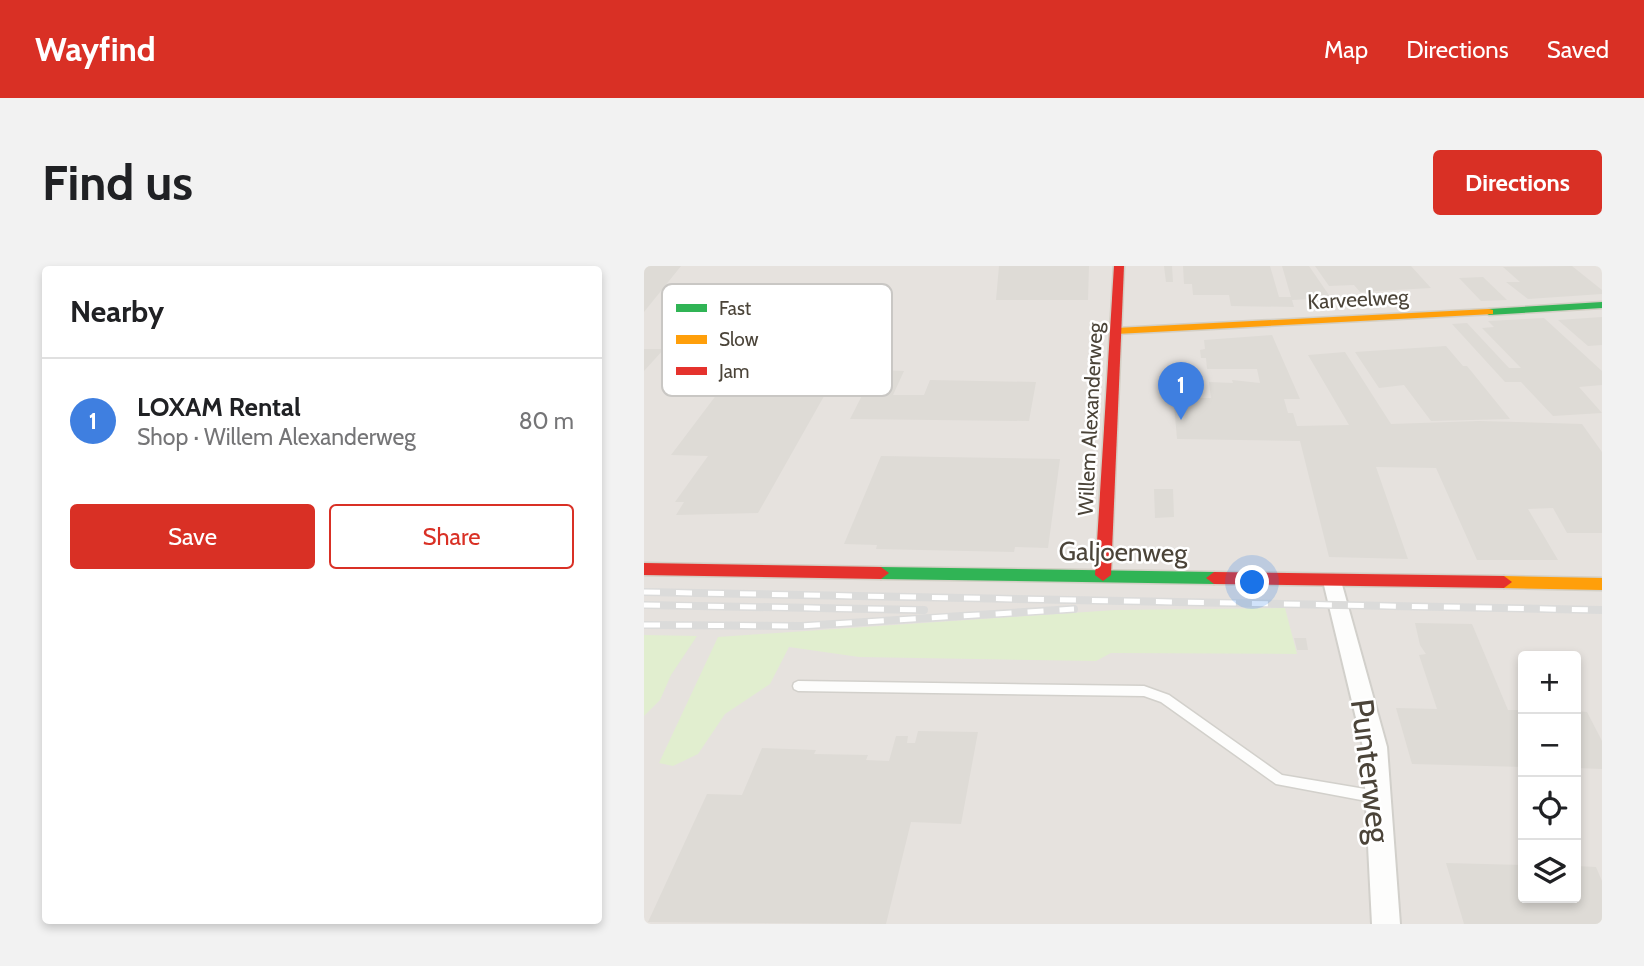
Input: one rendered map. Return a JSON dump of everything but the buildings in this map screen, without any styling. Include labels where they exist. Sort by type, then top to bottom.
[{"type":"street","name":"Willem Alexanderweg","points":[[1103,575],[1119,266]]},
{"type":"street","name":"Karveelweg","points":[[1116,331],[1273,325],[1602,305]]},
{"type":"street","name":"Galjoenweg","points":[[644,569],[1602,584]]},
{"type":"street","name":"Punterweg","points":[[1332,581],[1375,747],[1385,924]]},
{"type":"lane","points":[[798,687],[1144,691],[1165,698],[1280,780],[1378,797]]},
{"type":"shaded area","points":[[644,266],[1602,266],[1602,924],[644,924]]},
{"type":"green space","points":[[1285,608],[1297,654],[1111,653],[1096,661],[859,657],[789,647],[770,684],[725,714],[698,754],[673,766],[659,763],[718,637],[1115,610]]},
{"type":"green space","points":[[644,635],[697,636],[671,675],[660,700],[644,716]]},
{"type":"railway","points":[[644,592],[1602,610]]},
{"type":"railway","points":[[644,605],[924,610]]},
{"type":"railway","points":[[644,625],[801,626],[1074,609]]},
{"type":"traffic: fast","points":[[1489,312],[1602,305]]},
{"type":"traffic: fast","points":[[881,573],[1214,578]]},
{"type":"traffic: slow","points":[[1116,331],[1489,312]]},
{"type":"traffic: slow","points":[[1504,582],[1602,584]]},
{"type":"traffic: jam","points":[[1103,575],[1119,266]]},
{"type":"traffic: jam","points":[[644,569],[881,573]]},
{"type":"traffic: jam","points":[[1214,578],[1504,582]]},
{"type":"place","name":"LOXAM Rental","points":[[1181,420]]}]
